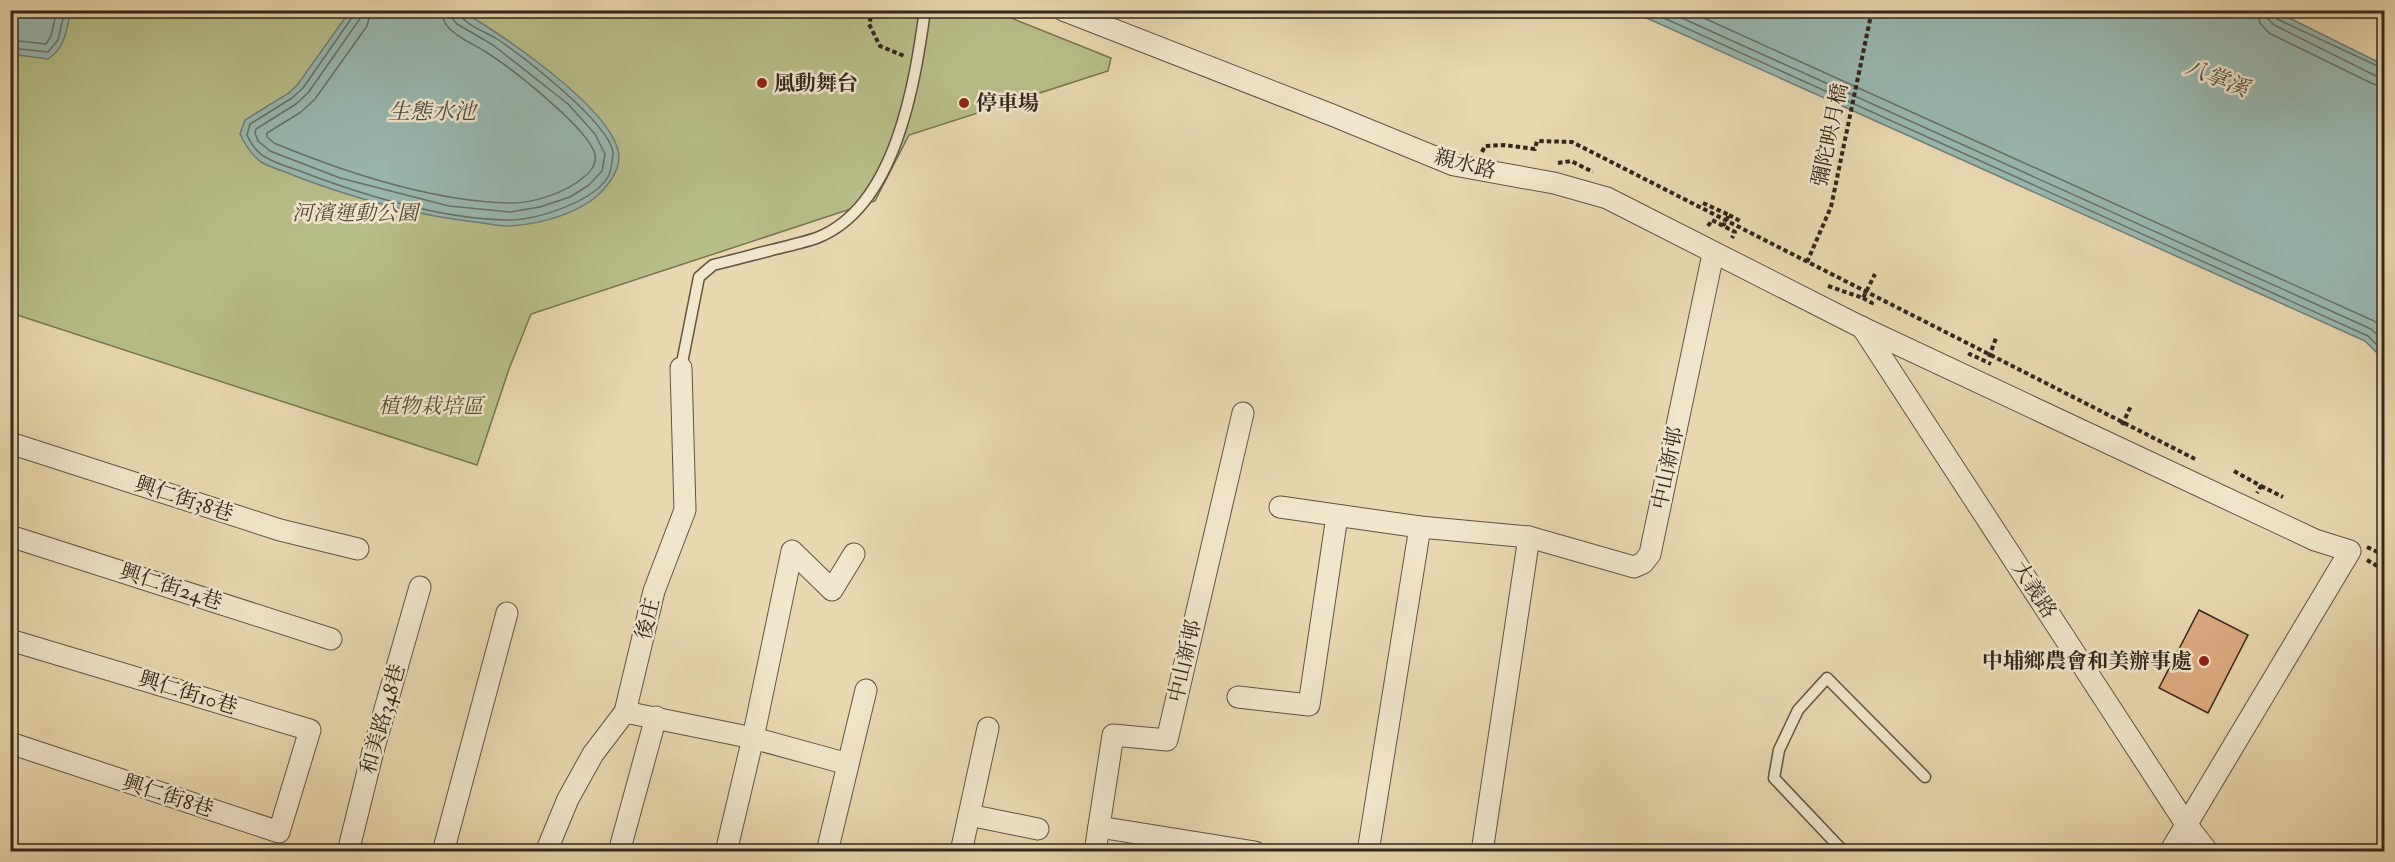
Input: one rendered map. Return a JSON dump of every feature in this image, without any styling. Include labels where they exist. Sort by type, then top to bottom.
[{"type":"street","name":"親水路","points":[[1063,10],[1454,165],[1554,183],[1607,198],[1674,231],[1713,254],[1862,327],[2315,540],[2350,551],[2186,824]]},
{"type":"street","name":"中山新邨","points":[[1280,507],[1420,527],[1529,537],[1634,567],[1643,563],[1650,554],[1713,254]]},
{"type":"street","name":"大義路","points":[[1862,327],[2186,824],[2208,852]]},
{"type":"street","name":"後庄","points":[[546,852],[568,799],[593,754],[625,712],[654,591],[685,510],[681,368]]},
{"type":"street","name":"中山新邨","points":[[1095,852],[1113,735],[1167,740],[1243,413]]},
{"type":"street","name":"興仁街38巷","points":[[10,443],[280,530],[358,549]]},
{"type":"street","points":[[1238,698],[1309,705],[1337,516]]},
{"type":"street","points":[[1368,852],[1420,527]]},
{"type":"street","name":"興仁街24巷","points":[[10,536],[330,639]]},
{"type":"street","points":[[1482,852],[1529,537]]},
{"type":"street","points":[[726,852],[753,738],[792,551],[832,591],[854,554]]},
{"type":"street","name":"和美路348巷","points":[[348,852],[372,751],[420,586]]},
{"type":"street","points":[[443,852],[507,613]]},
{"type":"street","name":"興仁街10巷","points":[[10,640],[310,730],[293,785]]},
{"type":"street","points":[[827,852],[866,690]]},
{"type":"street","points":[[625,712],[753,738],[848,764]]},
{"type":"street","points":[[619,852],[656,717]]},
{"type":"street","points":[[961,852],[988,728]]},
{"type":"street","name":"興仁街8巷","points":[[10,743],[279,832],[293,785]]},
{"type":"street","points":[[969,815],[1038,829]]},
{"type":"street","points":[[2170,852],[2186,824]]},
{"type":"street","points":[[1099,827],[1255,852]]},
{"type":"lane","points":[[681,368],[699,277],[713,265],[820,237],[847,220],[866,199],[887,165],[907,112],[925,10]]},
{"type":"lane","points":[[1844,852],[1774,778],[1779,750],[1798,710],[1827,678],[1925,777]]},
{"type":"path","points":[[873,10],[869,24],[880,46],[917,62]]},
{"type":"path","name":"彌陀映月橋","points":[[1808,262],[1831,207],[1872,10]]},
{"type":"path","points":[[1485,146],[1504,145],[1535,149],[1537,141],[1572,142],[2196,460]]},
{"type":"path","points":[[1703,203],[1742,222]]},
{"type":"path","points":[[1723,226],[1729,215]]},
{"type":"path","points":[[1708,226],[1712,220],[1735,231],[1732,238]]},
{"type":"path","points":[[1863,297],[1875,274]]},
{"type":"path","points":[[1828,286],[1863,297],[1872,303],[1870,307]]},
{"type":"path","points":[[1987,362],[1996,338]]},
{"type":"path","points":[[2123,423],[2131,406]]},
{"type":"path","points":[[2234,471],[2283,497]]},
{"type":"path","points":[[2247,486],[2268,496]]},
{"type":"path","points":[[2258,491],[2261,486]]},
{"type":"path","points":[[2363,545],[2385,555]]},
{"type":"green space","name":"河濱運動公園","points":[[991,10],[1111,58],[1108,71],[909,135],[875,201],[531,314],[509,369],[477,465],[11,313],[11,11]]},
{"type":"water","points":[[11,10],[71,11],[62,44],[54,54],[48,59],[11,54]]},
{"type":"water","name":"生態水池","points":[[460,10],[550,72],[594,112],[609,132],[618,150],[617,167],[603,190],[584,205],[548,220],[511,226],[429,215],[361,198],[295,176],[261,162],[246,146],[240,134],[245,120],[289,93],[298,84],[350,11]]},
{"type":"water","name":"八掌溪","points":[[1631,11],[2275,11],[2384,65],[2384,360],[2365,341]]},
{"type":"building","name":"中埔鄉農會和美辦事處","points":[[2199,610],[2248,635],[2208,713],[2159,688]]},
{"type":"place","name":"風動舞台","points":[[762,83]]},
{"type":"place","name":"停車場","points":[[964,103]]},
{"type":"place","name":"中埔鄉農會和美辦事處","points":[[2204,661]]},
{"type":"park label","name":"植物栽培區","points":[[431,406]]}]
